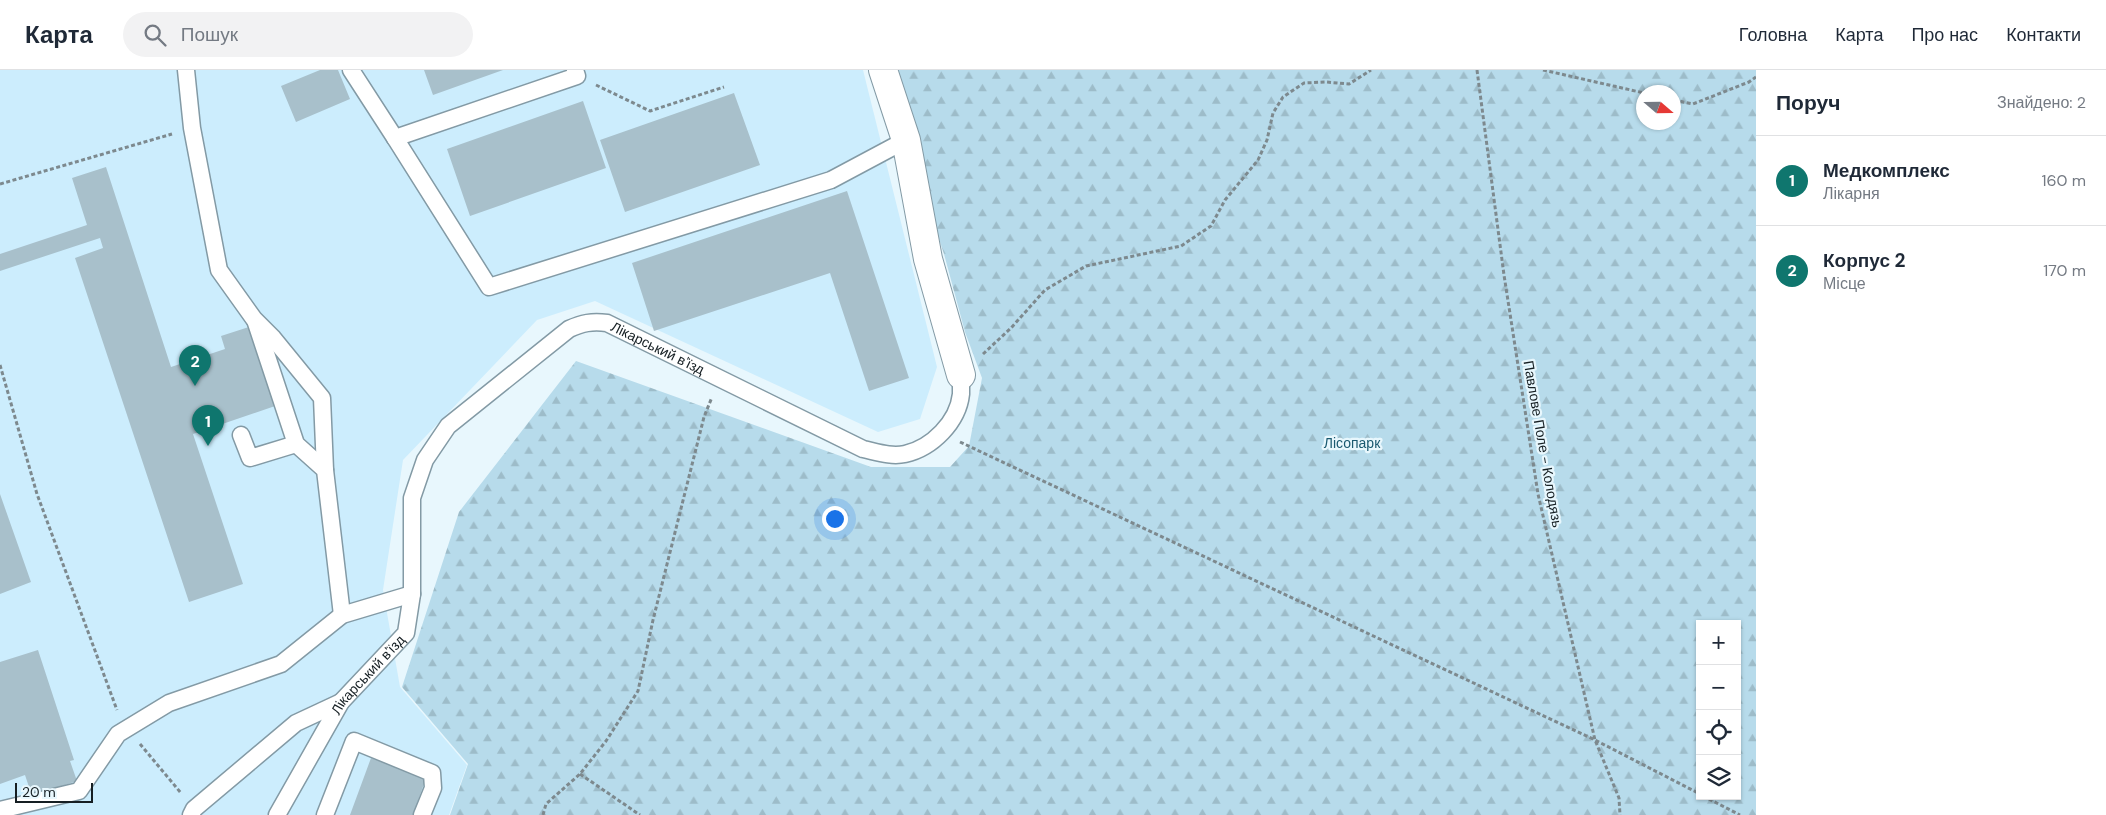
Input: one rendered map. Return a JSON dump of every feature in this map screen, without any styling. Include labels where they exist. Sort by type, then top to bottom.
[{"type":"street","name":"Лікарський в'їзд","points":[[882,70],[906,140],[928,259],[961,375]]},
{"type":"lane","points":[[186,70],[192,128],[219,270],[254,319],[273,338],[322,398],[325,470],[342,615]]},
{"type":"lane","points":[[350,70],[489,287],[831,180],[906,140]]},
{"type":"lane","points":[[395,138],[576,73]]},
{"type":"lane","points":[[254,319],[296,444],[325,470]]},
{"type":"lane","name":"Лікарський в'їзд","points":[[277,815],[341,702],[406,633],[412,594],[412,498],[425,460],[448,426],[569,329],[581,323],[594,321],[607,323],[863,449],[884,454],[905,454],[925,446],[942,434],[954,416],[961,396],[961,375]]},
{"type":"lane","points":[[241,435],[250,458],[296,444]]},
{"type":"lane","points":[[0,810],[79,791],[118,734],[169,703],[281,664],[342,615],[412,594]]},
{"type":"lane","points":[[192,812],[296,723],[341,702]]},
{"type":"lane","points":[[325,815],[354,741],[432,773],[432,788],[422,815]]},
{"type":"path","points":[[961,375],[1011,328],[1044,290],[1086,266],[1181,246],[1211,226],[1225,200],[1258,160],[1266,140],[1273,113],[1283,97],[1304,83],[1349,84],[1371,70]]},
{"type":"path","name":"Павлове Поле - Колодязь","points":[[1478,70],[1504,275],[1538,494],[1595,740],[1619,798],[1620,815]]},
{"type":"path","points":[[1543,70],[1636,91]]},
{"type":"path","points":[[576,73],[650,111],[724,87]]},
{"type":"path","points":[[1681,102],[1692,104],[1749,82],[1756,77]]},
{"type":"path","points":[[0,184],[192,128]]},
{"type":"path","points":[[0,365],[36,494],[120,718],[192,812]]},
{"type":"path","points":[[543,815],[546,804],[580,774],[606,741],[638,691],[704,417],[720,378]]},
{"type":"path","points":[[942,434],[1595,740],[1696,792]]},
{"type":"path","points":[[580,774],[640,815]]},
{"type":"path","points":[[1711,800],[1740,815]]},
{"type":"shaded area","points":[[0,70],[863,70],[937,367],[920,419],[878,432],[595,301],[537,320],[403,460],[383,590],[400,687],[467,765],[449,815],[0,815]]},
{"type":"green space","name":"Лісопарк","points":[[883,70],[1756,70],[1756,815],[450,815],[468,764],[402,687],[459,512],[576,361],[871,467],[950,467],[969,446],[982,378],[965,332],[944,254]]},
{"type":"building","points":[[320,70],[338,70],[350,99],[296,122],[281,86]]},
{"type":"building","points":[[424,70],[503,70],[433,95]]},
{"type":"building","points":[[734,93],[760,165],[625,212],[600,140]]},
{"type":"building","points":[[583,101],[606,168],[470,216],[447,149]]},
{"type":"building","points":[[106,167],[171,367],[225,349],[221,336],[252,326],[278,405],[193,434],[243,584],[189,602],[75,258],[103,248],[100,238],[0,271],[0,254],[87,225],[72,178]]},
{"type":"building","points":[[847,191],[909,378],[869,391],[830,273],[654,331],[632,263]]},
{"type":"building","points":[[0,494],[31,582],[0,594]]},
{"type":"building","points":[[38,650],[74,760],[70,761],[77,781],[32,796],[25,775],[0,784],[0,662]]},
{"type":"building","points":[[371,758],[426,778],[413,815],[350,815]]},
{"type":"place","name":"Корпус 2","points":[[195,386]]},
{"type":"place","name":"Медкомплекс","points":[[208,446]]}]
